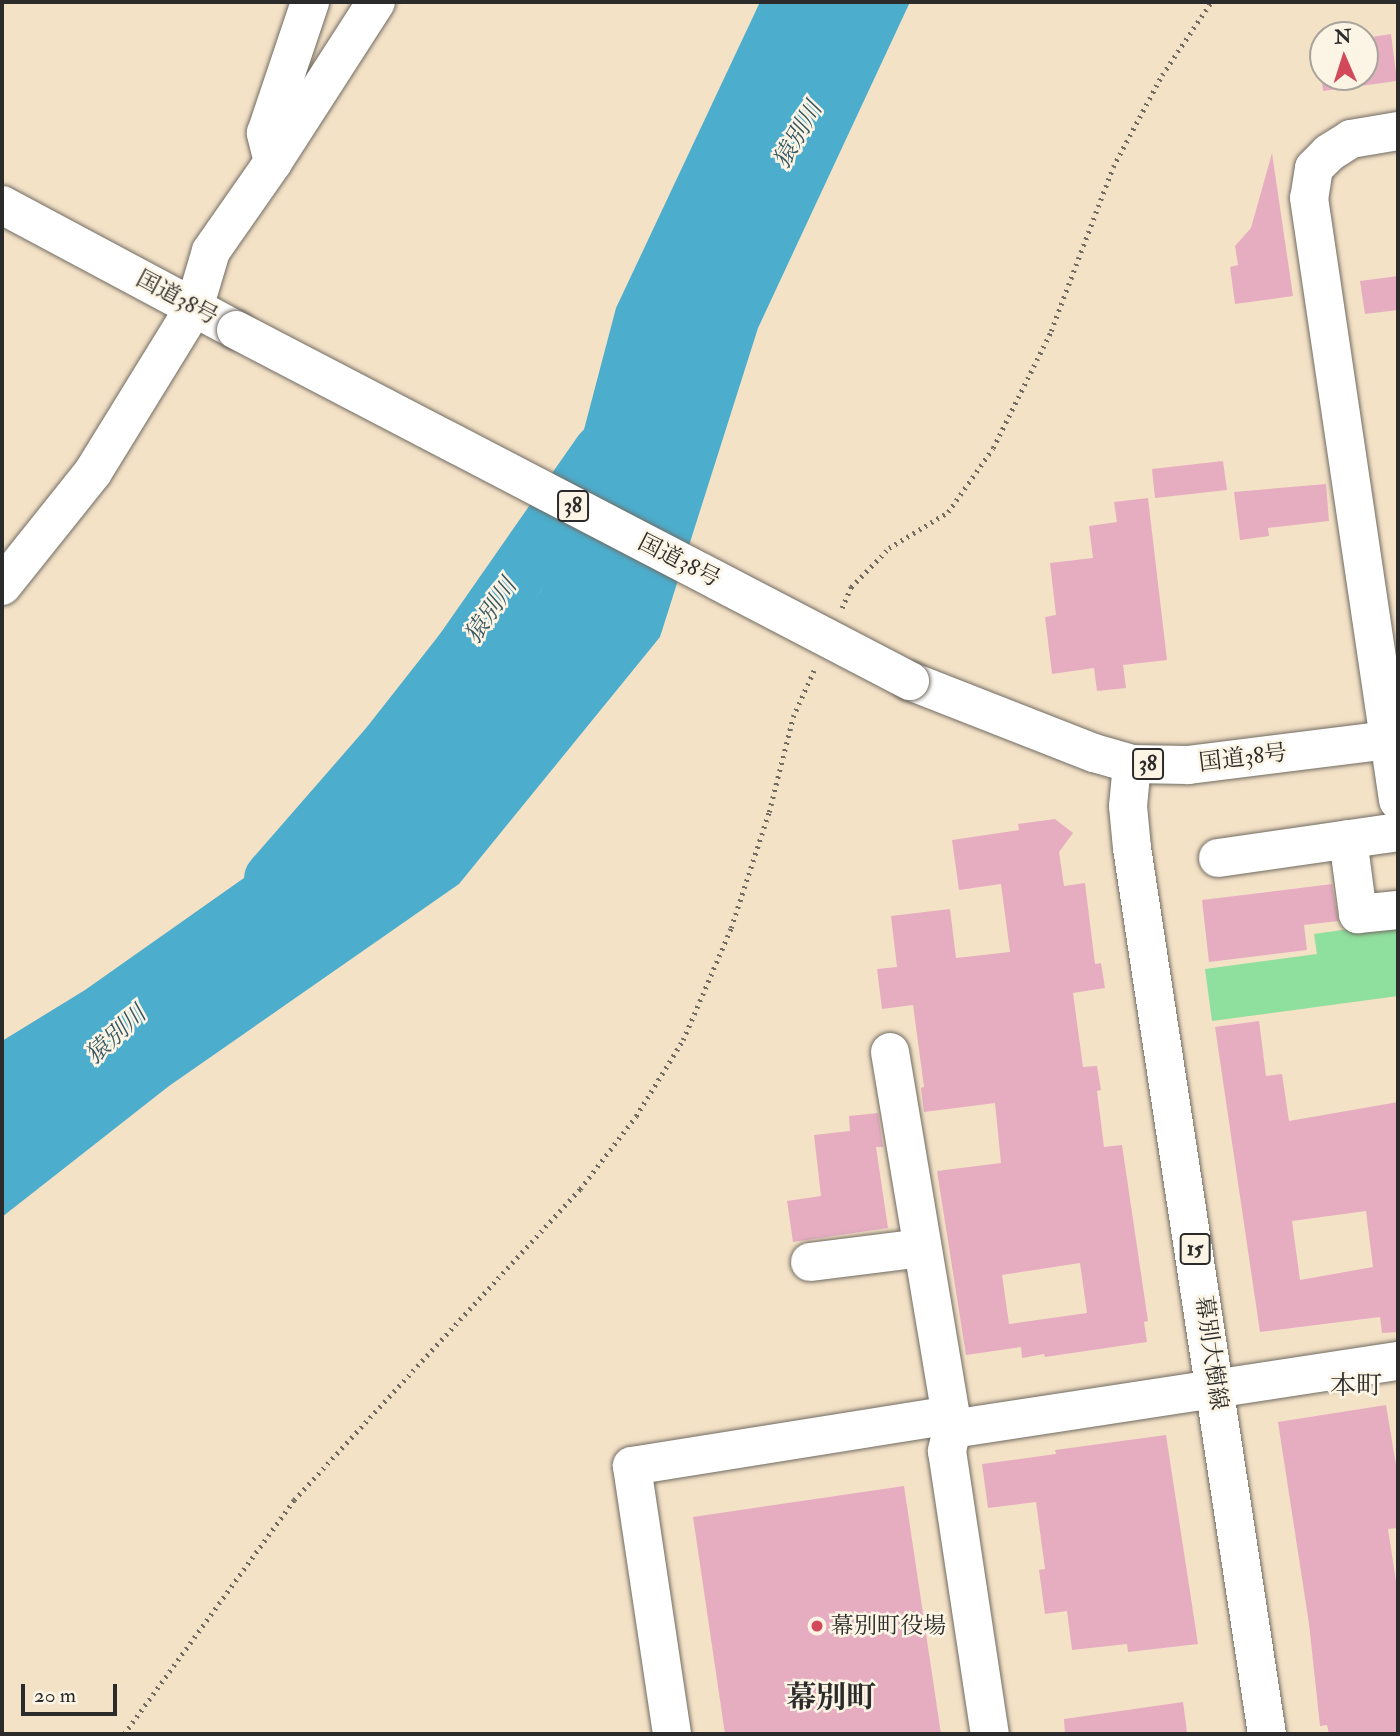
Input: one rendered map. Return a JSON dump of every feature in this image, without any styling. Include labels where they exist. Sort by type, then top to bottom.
[{"type":"main road","points":[[273,162],[266,132],[310,2]]},
{"type":"main road","points":[[2,586],[93,472],[194,308],[211,251],[273,162],[376,2]]},
{"type":"main road","points":[[1398,131],[1351,139],[1329,153],[1314,168],[1309,198],[1394,739],[1398,800]]},
{"type":"main road","name":"国道38号","points":[[2,205],[910,681],[1094,753],[1132,764],[1188,765],[1394,739]]},
{"type":"main road","name":"幕別大樹線","points":[[1132,764],[1128,806],[1132,848],[1267,1734]]},
{"type":"main road","points":[[1218,858],[1398,832]]},
{"type":"main road","points":[[1348,839],[1358,914],[1398,909]]},
{"type":"main road","points":[[890,1052],[952,1422],[947,1451],[990,1734]]},
{"type":"main road","points":[[810,1262],[922,1248]]},
{"type":"main road","points":[[672,1734],[632,1466],[1398,1361]]},
{"type":"path","points":[[841,611],[851,587],[889,548],[948,512],[993,448],[1051,331],[1113,167],[1162,75],[1210,2]]},
{"type":"path","points":[[124,1734],[294,1500],[580,1189],[636,1116],[683,1040],[731,928],[769,812],[793,717],[819,658]]},
{"type":"green space","points":[[1398,922],[1398,996],[1212,1021],[1205,969],[1317,954],[1314,934]]},
{"type":"water","points":[[760,2],[910,2],[758,328],[660,637],[459,884],[169,1086],[2,1217],[2,1041],[85,990],[410,761],[542,589],[616,308]]},
{"type":"building","points":[[1391,34],[1397,81],[1379,83],[1379,36]]},
{"type":"building","points":[[1272,153],[1293,296],[1235,304],[1230,267],[1238,265],[1235,246],[1251,228]]},
{"type":"building","points":[[1398,276],[1398,310],[1365,314],[1360,281]]},
{"type":"building","points":[[1223,461],[1227,490],[1155,498],[1152,469]]},
{"type":"building","points":[[1326,484],[1329,521],[1268,528],[1269,536],[1240,540],[1234,492]]},
{"type":"building","points":[[1148,498],[1167,660],[1123,665],[1126,688],[1097,691],[1094,668],[1052,674],[1045,617],[1056,615],[1050,563],[1093,558],[1089,526],[1117,522],[1114,502]]},
{"type":"building","points":[[1055,819],[1073,833],[1059,852],[1064,886],[1085,883],[1095,964],[1101,963],[1105,988],[1073,993],[1083,1067],[1097,1066],[1101,1090],[1097,1091],[1104,1147],[1122,1145],[1148,1321],[1144,1322],[1147,1342],[1022,1358],[1021,1347],[966,1355],[937,1171],[1001,1163],[995,1103],[924,1112],[921,1088],[924,1087],[913,1005],[882,1009],[877,969],[897,967],[891,916],[950,909],[956,958],[1010,952],[1001,884],[959,890],[952,840],[1019,830],[1018,824]],"holes":[[[1080,1263],[1087,1313],[1009,1324],[1002,1275]]]},
{"type":"building","points":[[1332,884],[1338,921],[1304,925],[1307,950],[1209,962],[1202,900]]},
{"type":"building","points":[[1259,1021],[1266,1076],[1282,1074],[1289,1121],[1398,1102],[1398,1332],[1382,1333],[1380,1317],[1260,1332],[1215,1027]],"holes":[[[1366,1211],[1373,1267],[1300,1280],[1292,1221]]]},
{"type":"building","points":[[878,1113],[883,1147],[876,1147],[888,1228],[793,1242],[787,1201],[821,1196],[814,1135],[850,1131],[849,1116]]},
{"type":"building","points":[[1386,1405],[1398,1477],[1398,1528],[1388,1529],[1398,1594],[1398,1734],[1329,1734],[1327,1725],[1320,1726],[1309,1624],[1278,1422]]},
{"type":"building","points":[[1166,1435],[1198,1644],[1128,1652],[1127,1644],[1072,1650],[1067,1611],[1045,1614],[1039,1570],[1045,1569],[1036,1502],[988,1508],[982,1464],[1056,1454],[1055,1450]]},
{"type":"building","name":"幕別町役場","points":[[904,1486],[941,1734],[725,1734],[693,1517]]},
{"type":"building","points":[[1183,1702],[1187,1732],[1065,1734],[1064,1719]]},
{"type":"waterway","name":"猿別川","points":[[273,879],[389,746],[462,653],[602,452]]},
{"type":"place","name":"幕別町役場","points":[[817,1626]]},
{"type":"district","name":"本町","points":[[1356,1387]]},
{"type":"district","name":"幕別町","points":[[831,1698]]}]
